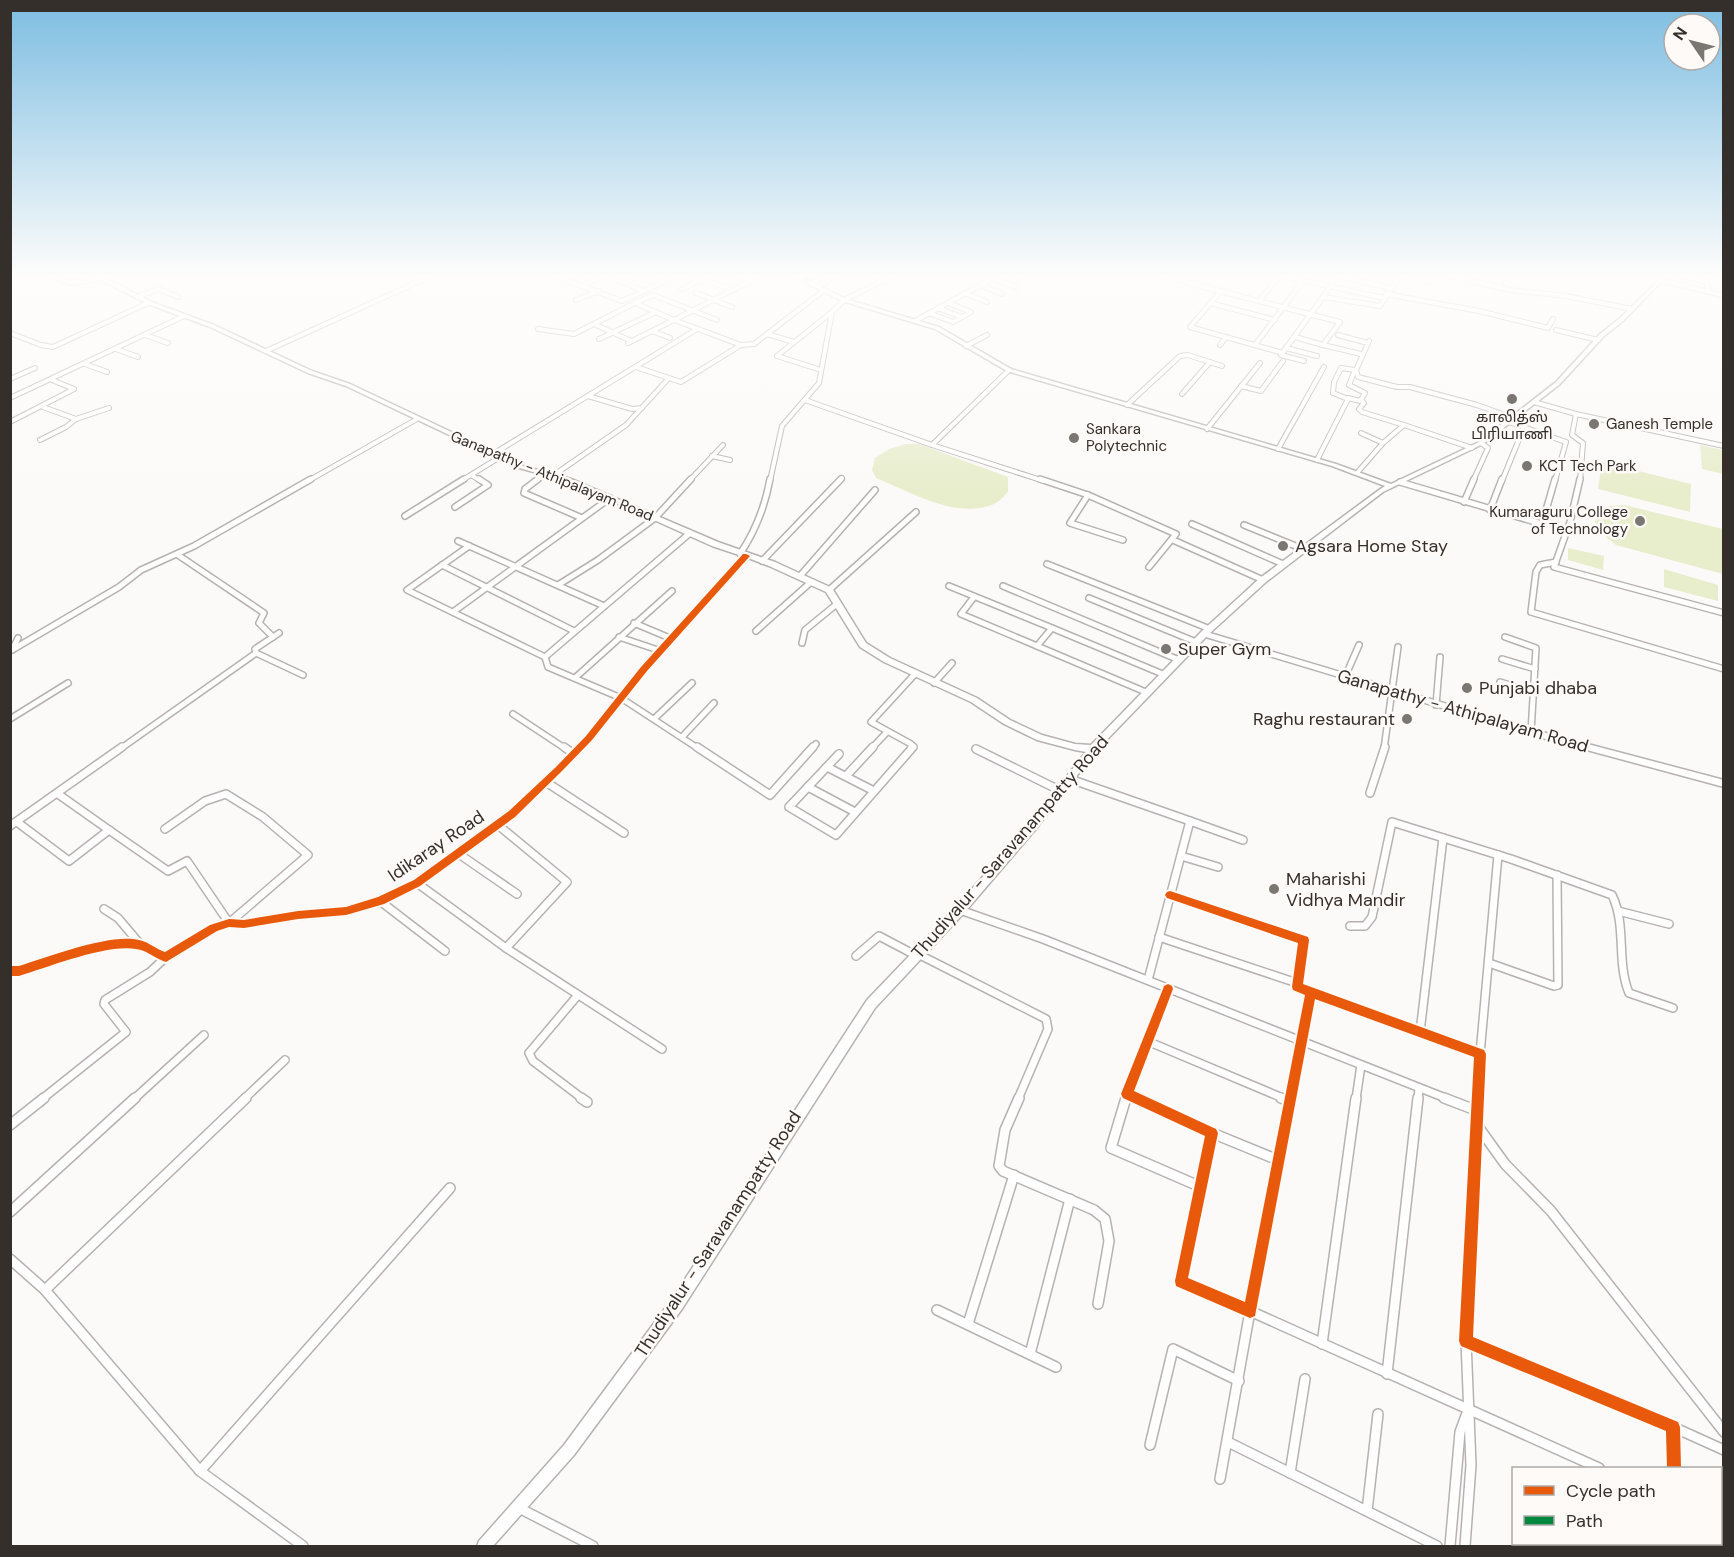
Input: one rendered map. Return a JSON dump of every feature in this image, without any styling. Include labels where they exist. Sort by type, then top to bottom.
[{"type":"main road","name":"Ganapathy - Athipalayam Road","points":[[261,349],[310,372],[348,385],[497,456],[610,498],[829,590]]},
{"type":"main road","points":[[971,349],[1009,370],[1317,460],[1390,486]]},
{"type":"main road","name":"Thudiyalur - Saravanampatty Road","points":[[484,1546],[569,1450],[677,1304],[871,1004],[960,910],[1093,749],[1203,635],[1263,580],[1390,486],[1481,443],[1558,383],[1590,349]]},
{"type":"main road","name":"Idikaray Road","points":[[166,957],[214,928],[229,923],[244,924],[298,915],[346,911],[380,902],[417,883],[459,854],[498,825],[574,754],[743,555]]},
{"type":"main road","points":[[829,590],[863,645],[887,660],[974,700],[1007,722],[1040,738],[1093,749]]},
{"type":"main road","name":"Ganapathy - Athipalayam Road","points":[[1203,635],[1436,705],[1724,784]]},
{"type":"main road","points":[[10,971],[19,971],[117,944],[140,944],[159,956],[166,957]]},
{"type":"street","points":[[10,398],[116,349],[138,357]]},
{"type":"street","points":[[266,351],[271,349]]},
{"type":"street","points":[[405,516],[665,349]]},
{"type":"street","points":[[636,366],[668,379],[685,381],[735,349]]},
{"type":"street","points":[[786,349],[777,356],[779,358],[821,370]]},
{"type":"street","points":[[743,555],[765,505],[780,432],[817,385],[826,349]]},
{"type":"street","points":[[1268,349],[1283,353]]},
{"type":"street","points":[[1283,353],[1286,349]]},
{"type":"street","points":[[1289,349],[1317,356]]},
{"type":"street","points":[[1338,349],[1361,354]]},
{"type":"street","points":[[1365,349],[1356,370],[1358,377],[1397,387],[1410,387],[1477,405],[1524,427],[1566,442],[1542,524],[1400,482]]},
{"type":"street","points":[[1283,353],[1281,355],[1304,361]]},
{"type":"street","points":[[1127,405],[1180,356],[1188,355],[1222,366]]},
{"type":"street","points":[[1241,386],[1261,391],[1283,361]]},
{"type":"street","points":[[1182,393],[1210,362]]},
{"type":"street","points":[[1207,429],[1260,363]]},
{"type":"street","points":[[85,364],[107,372]]},
{"type":"street","points":[[1278,449],[1324,367]]},
{"type":"street","points":[[10,379],[35,368]]},
{"type":"street","points":[[1350,386],[1355,370],[1341,368],[1334,382],[1333,393],[1361,400]]},
{"type":"street","points":[[932,445],[1009,370]]},
{"type":"street","points":[[554,476],[626,425],[668,379]]},
{"type":"street","points":[[10,422],[74,389],[52,380]]},
{"type":"street","points":[[1334,382],[1365,392],[1361,400],[1364,403],[1359,409],[1362,412],[1472,448]]},
{"type":"street","points":[[588,396],[632,409],[642,407]]},
{"type":"street","points":[[1317,460],[1348,398]]},
{"type":"street","points":[[805,400],[932,445],[1088,495],[1176,534],[1149,567]]},
{"type":"street","points":[[1534,402],[1576,414],[1724,446]]},
{"type":"street","points":[[43,407],[76,419]]},
{"type":"street","points":[[40,440],[66,427],[76,419],[92,416],[109,408]]},
{"type":"street","points":[[1555,564],[1571,523],[1584,459],[1583,443],[1572,435],[1576,414]]},
{"type":"street","points":[[11,651],[120,587],[141,570],[178,555],[417,419]]},
{"type":"street","points":[[1357,473],[1383,443],[1404,425]]},
{"type":"street","points":[[1490,510],[1524,427]]},
{"type":"street","points":[[1361,433],[1383,443]]},
{"type":"street","points":[[1464,502],[1488,448],[1481,443]]},
{"type":"street","points":[[558,585],[598,560],[655,518],[723,445]]},
{"type":"street","points":[[712,456],[730,460]]},
{"type":"street","points":[[545,474],[525,489],[524,493],[582,518]]},
{"type":"street","points":[[455,507],[488,485],[471,475]]},
{"type":"street","points":[[762,561],[842,478]]},
{"type":"street","points":[[800,576],[875,490]]},
{"type":"street","points":[[1088,495],[1070,523],[1123,540]]},
{"type":"street","points":[[453,612],[610,498]]},
{"type":"street","points":[[829,590],[916,512]]},
{"type":"street","points":[[1192,524],[1283,564]]},
{"type":"street","points":[[1244,525],[1303,549]]},
{"type":"street","points":[[690,533],[574,631],[545,657],[545,663],[548,667],[621,698],[770,795],[816,744]]},
{"type":"street","points":[[1173,540],[1263,580]]},
{"type":"street","points":[[458,541],[604,606]]},
{"type":"street","points":[[469,546],[407,590],[545,657]]},
{"type":"street","points":[[178,555],[264,613],[259,623],[273,637]]},
{"type":"street","points":[[1047,564],[1203,635]]},
{"type":"street","points":[[1724,613],[1555,564],[1540,565],[1536,572],[1531,612],[1724,669]]},
{"type":"street","points":[[442,565],[574,631]]},
{"type":"street","points":[[756,631],[811,582]]},
{"type":"street","points":[[949,586],[1165,675]]},
{"type":"street","points":[[1003,586],[1179,660]]},
{"type":"street","points":[[576,677],[672,591]]},
{"type":"street","points":[[974,597],[961,614],[1148,693]]},
{"type":"street","points":[[1089,598],[1203,635]]},
{"type":"street","points":[[802,643],[805,630],[838,603]]},
{"type":"street","points":[[634,623],[672,639]]},
{"type":"street","points":[[1037,646],[1052,628]]},
{"type":"street","points":[[109,830],[69,861],[14,824],[256,653],[255,649],[279,633]]},
{"type":"street","points":[[619,637],[661,651]]},
{"type":"street","points":[[1505,637],[1536,648],[1531,732]]},
{"type":"street","points":[[11,651],[18,638]]},
{"type":"street","points":[[1345,677],[1359,645]]},
{"type":"street","points":[[1370,793],[1386,744],[1398,646]]},
{"type":"street","points":[[256,653],[303,675]]},
{"type":"street","points":[[1436,705],[1440,657]]},
{"type":"street","points":[[1502,659],[1535,669]]},
{"type":"street","points":[[934,683],[952,663]]},
{"type":"street","points":[[839,754],[789,807],[836,835],[913,747],[912,744],[871,722],[915,674]]},
{"type":"street","points":[[1500,682],[1533,692]]},
{"type":"street","points":[[10,719],[68,683]]},
{"type":"street","points":[[654,719],[692,683]]},
{"type":"street","points":[[682,737],[714,703]]},
{"type":"street","points":[[513,714],[574,754]]},
{"type":"street","points":[[846,776],[887,732]]},
{"type":"street","points":[[976,749],[1061,790]]},
{"type":"street","points":[[827,767],[874,791]]},
{"type":"street","points":[[1070,779],[1244,840]]},
{"type":"street","points":[[546,782],[624,833]]},
{"type":"street","points":[[808,787],[855,813]]},
{"type":"street","points":[[58,794],[168,871],[187,861],[229,923],[305,860],[308,855],[263,817],[226,794],[205,801],[165,829]]},
{"type":"street","points":[[1148,980],[1190,821]]},
{"type":"street","points":[[1350,926],[1365,926],[1372,916],[1392,822],[1498,855],[1612,895],[1618,911],[1623,982],[1629,993],[1673,1008]]},
{"type":"street","points":[[498,825],[567,882],[506,948]]},
{"type":"street","points":[[1420,1032],[1443,837]]},
{"type":"street","points":[[459,854],[517,894]]},
{"type":"street","points":[[1465,1546],[1471,1465],[1466,1341],[1480,1054],[1498,855]]},
{"type":"street","points":[[1181,856],[1218,867]]},
{"type":"street","points":[[1489,963],[1554,986],[1558,985],[1557,875]]},
{"type":"street","points":[[417,883],[506,948],[662,1049]]},
{"type":"street","points":[[1170,895],[1304,940],[1297,987],[1480,1054]]},
{"type":"street","points":[[380,902],[445,951]]},
{"type":"street","points":[[104,909],[118,918],[140,944]]},
{"type":"street","points":[[960,910],[1043,939],[1478,1111]]},
{"type":"street","points":[[1618,911],[1669,924]]},
{"type":"street","points":[[856,956],[879,936],[1046,1018],[1048,1029],[1005,1130],[999,1166],[1003,1171],[1094,1210],[1107,1223],[1108,1240],[1098,1304]]},
{"type":"street","points":[[1159,937],[1298,984]]},
{"type":"street","points":[[10,1125],[126,1032],[104,1004],[105,1000],[150,972],[166,957]]},
{"type":"street","points":[[1168,988],[1127,1094],[1111,1148],[1201,1187]]},
{"type":"street","points":[[1220,1479],[1300,1041],[1311,992]]},
{"type":"street","points":[[578,995],[533,1047],[529,1057],[587,1102]]},
{"type":"street","points":[[10,1212],[204,1035]]},
{"type":"street","points":[[1148,1041],[1289,1101]]},
{"type":"street","points":[[45,1290],[285,1060]]},
{"type":"street","points":[[1322,1344],[1361,1065]]},
{"type":"street","points":[[1387,1374],[1419,1088]]},
{"type":"street","points":[[1127,1094],[1278,1160]]},
{"type":"street","points":[[1477,1125],[1505,1164],[1551,1211],[1724,1432]]},
{"type":"street","points":[[1212,1133],[1181,1281],[1597,1467]]},
{"type":"street","points":[[968,1324],[1014,1175]]},
{"type":"street","points":[[200,1471],[450,1188]]},
{"type":"street","points":[[1030,1354],[1070,1199]]},
{"type":"street","points":[[10,1258],[45,1290],[200,1471],[303,1546]]},
{"type":"street","points":[[937,1310],[1056,1367]]},
{"type":"street","points":[[1466,1341],[1724,1450]]},
{"type":"street","points":[[1150,1445],[1173,1349],[1239,1381]]},
{"type":"street","points":[[1290,1473],[1305,1379]]},
{"type":"street","points":[[1458,1546],[1451,1546],[1460,1432],[1468,1409]]},
{"type":"street","points":[[1367,1511],[1378,1414]]},
{"type":"street","points":[[1673,1427],[1674,1467]]},
{"type":"street","points":[[1228,1442],[1437,1546]]},
{"type":"street","points":[[518,1508],[593,1546]]},
{"type":"green space","points":[[906,444],[919,444],[1008,477],[1008,492],[994,504],[964,509],[919,497],[876,478],[872,470],[875,458],[889,449]]},
{"type":"green space","points":[[1700,445],[1723,450],[1723,474],[1702,469]]},
{"type":"green space","points":[[1602,462],[1691,484],[1690,512],[1598,489]]},
{"type":"green space","points":[[1624,505],[1723,529],[1723,574],[1616,545],[1601,533],[1595,522],[1598,512],[1608,506]]},
{"type":"green space","points":[[1568,548],[1604,556],[1603,570],[1568,560]]},
{"type":"green space","points":[[1664,569],[1718,585],[1718,601],[1664,587]]},
{"type":"cycle path","points":[[10,971],[19,971],[110,945],[137,944],[166,957],[214,928],[229,923],[244,924],[298,915],[346,911],[380,901],[417,883],[512,814],[559,769],[589,738],[644,669],[746,556]]},
{"type":"cycle path","points":[[1170,895],[1304,940],[1297,987],[1480,1054],[1466,1341],[1673,1427],[1674,1467]]},
{"type":"cycle path","points":[[1168,989],[1127,1094],[1212,1133],[1181,1281],[1250,1311],[1311,992]]},
{"type":"place","name":"காலித்ஸ் பிரியாணி","points":[[1512,399]]},
{"type":"place","name":"Ganesh Temple","points":[[1594,424]]},
{"type":"place","name":"Sankara Polytechnic","points":[[1074,438]]},
{"type":"place","name":"KCT Tech Park","points":[[1527,466]]},
{"type":"place","name":"Kumaraguru College of Technology","points":[[1640,521]]},
{"type":"place","name":"Agsara Home Stay","points":[[1283,546]]},
{"type":"place","name":"Super Gym","points":[[1166,649]]},
{"type":"place","name":"Punjabi dhaba","points":[[1467,688]]},
{"type":"place","name":"Raghu restaurant","points":[[1407,719]]},
{"type":"place","name":"Maharishi Vidhya Mandir","points":[[1274,889]]}]
